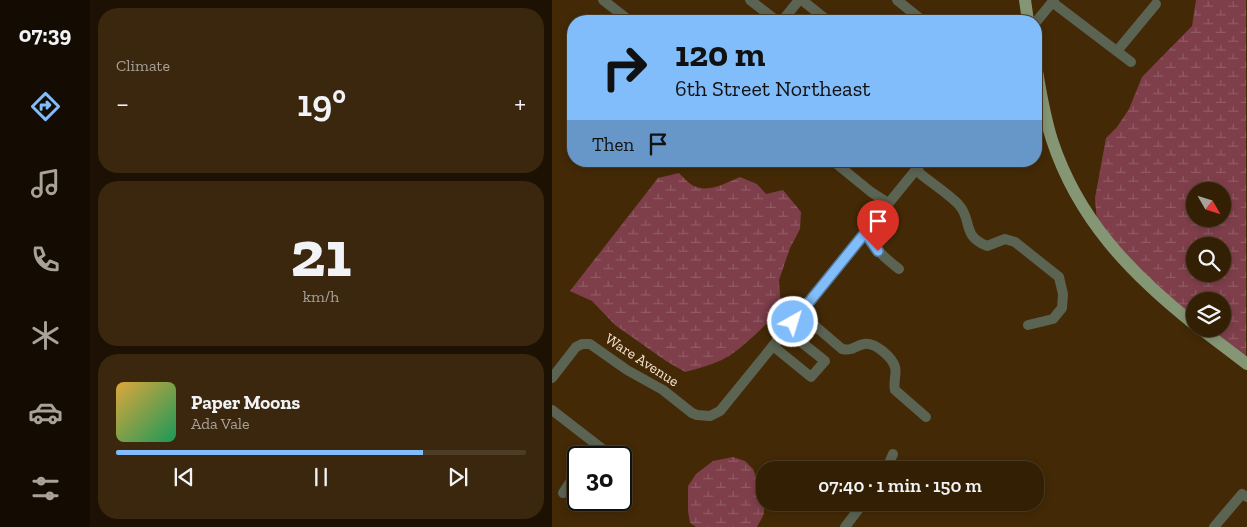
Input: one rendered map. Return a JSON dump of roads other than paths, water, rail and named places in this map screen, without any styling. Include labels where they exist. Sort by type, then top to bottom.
[{"type":"main road","points":[[1025,0],[1027,15]]},
{"type":"main road","points":[[1042,99],[1052,140],[1068,180],[1080,202],[1098,229],[1123,260],[1154,292],[1186,318]]},
{"type":"main road","points":[[1211,337],[1246,364]]},
{"type":"street","points":[[603,0],[622,15]]},
{"type":"street","points":[[750,0],[769,15]]},
{"type":"street","points":[[787,15],[801,0],[820,15]]},
{"type":"street","points":[[897,0],[916,15]]},
{"type":"street","points":[[1042,15],[1053,1],[1131,62]]},
{"type":"street","points":[[1117,51],[1156,4]]},
{"type":"street","points":[[840,167],[888,203]]},
{"type":"street","points":[[786,330],[825,361],[812,377],[773,346],[918,167]]},
{"type":"street","points":[[916,170],[959,205],[972,236],[977,242],[987,246],[1005,239],[1015,242],[1059,277],[1063,294],[1062,308],[1053,319],[1028,325]]},
{"type":"street","points":[[869,228],[869,238],[878,251],[899,270]]},
{"type":"street","points":[[800,313],[842,349],[854,349],[866,344],[873,345],[883,352],[896,370],[893,383],[894,390],[926,417]]},
{"type":"street","name":"Ware Avenue","points":[[552,378],[576,347],[582,344],[590,344],[627,370],[663,390],[692,413],[710,416],[720,411],[773,346]]},
{"type":"street","points":[[552,410],[597,445]]},
{"type":"street","points":[[890,461],[893,454]]},
{"type":"street","points":[[563,493],[567,487]]},
{"type":"street","points":[[1214,527],[1242,494],[1246,497]]},
{"type":"street","points":[[845,527],[857,511]]}]
